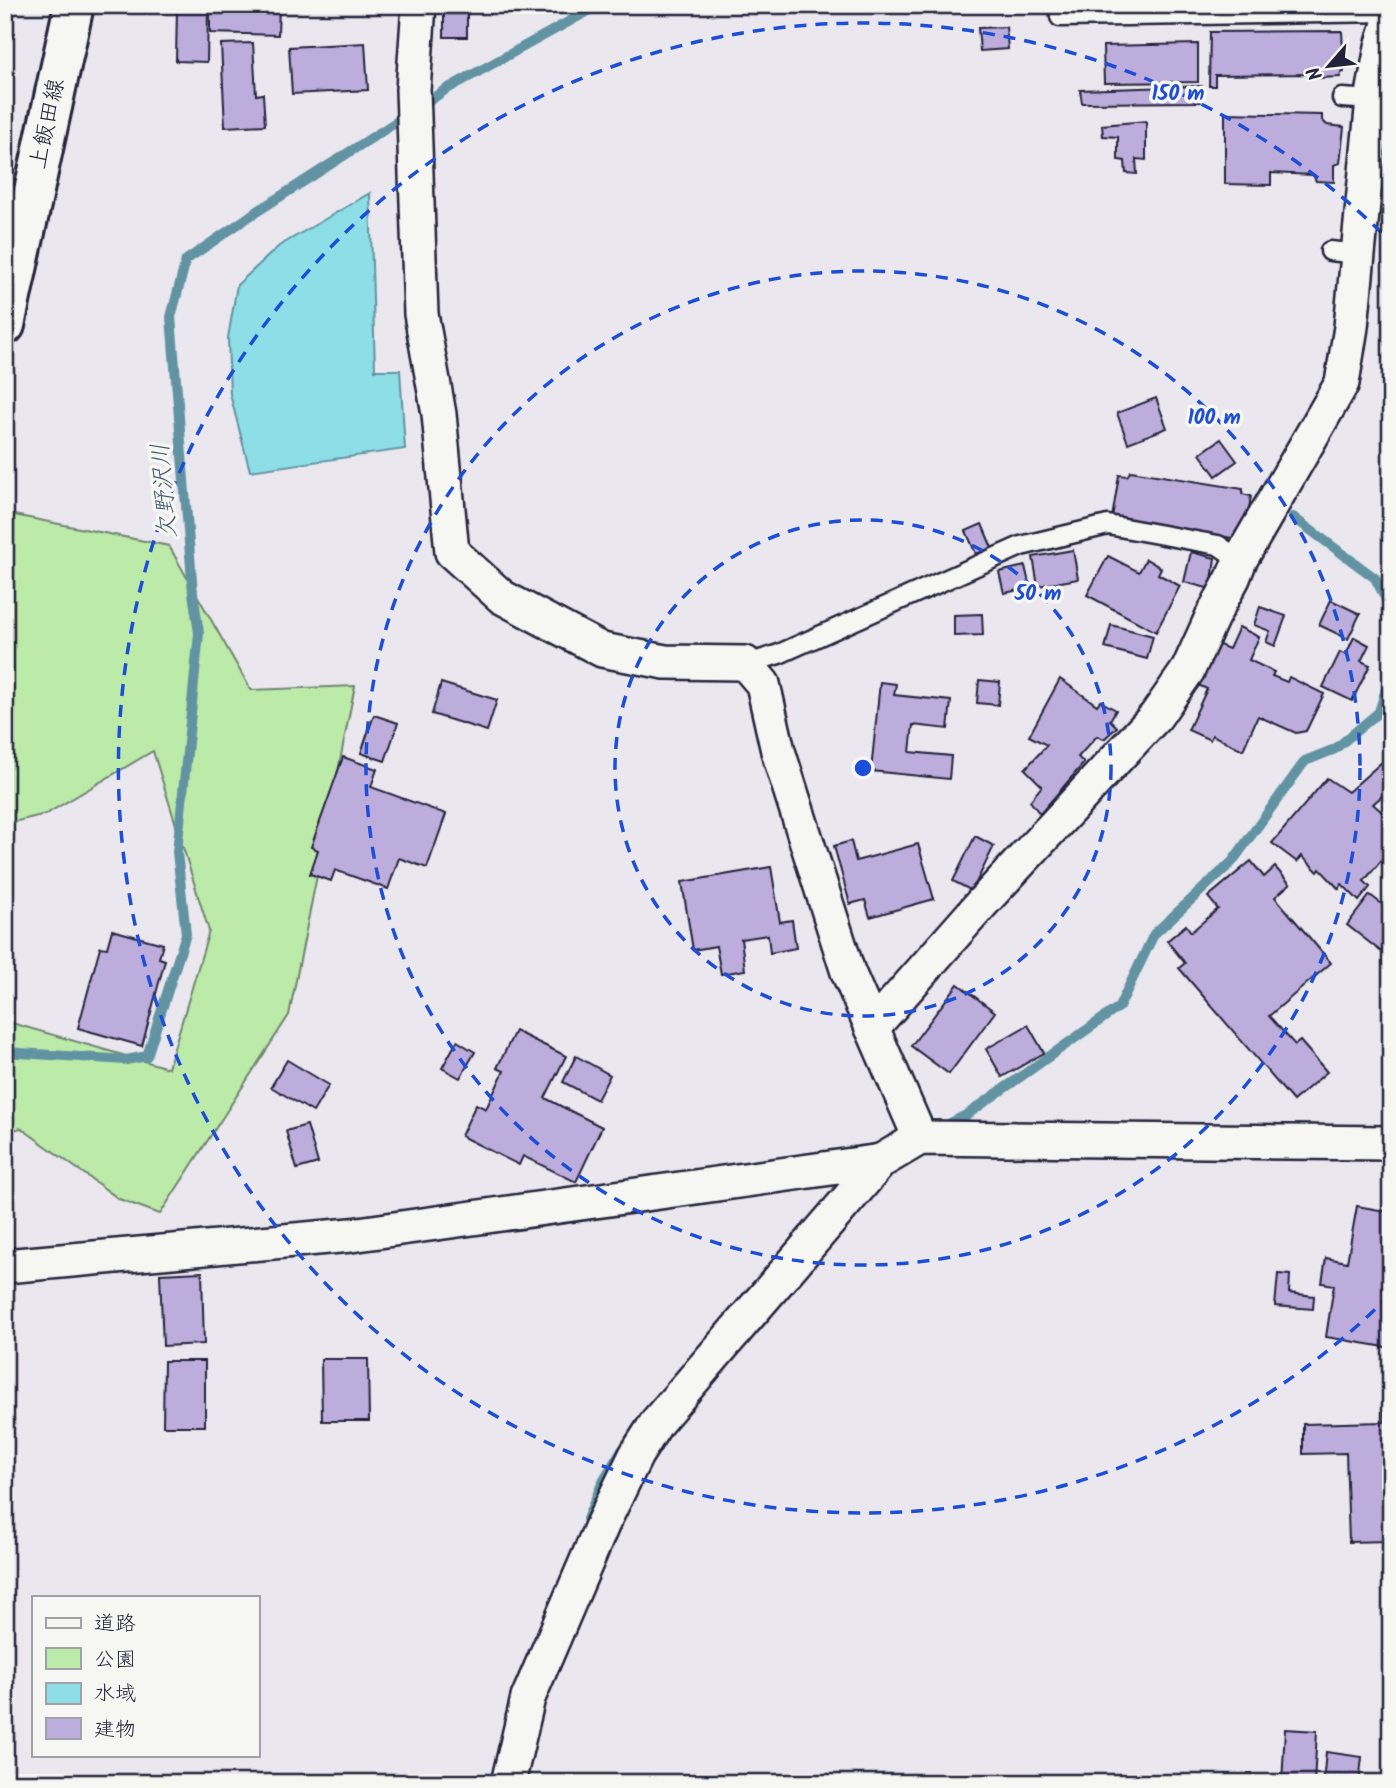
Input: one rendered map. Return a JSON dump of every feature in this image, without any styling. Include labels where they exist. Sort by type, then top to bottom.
[{"type":"main road","name":"上飯田線","points":[[5,325],[74,5]]},
{"type":"street","points":[[419,5],[413,106],[421,314],[439,414],[452,552],[502,597],[602,650],[665,662],[745,663],[763,684],[778,751],[848,972],[920,1138]]},
{"type":"street","points":[[872,1028],[982,903],[1156,716],[1188,670],[1240,560],[1342,383],[1351,327],[1348,253],[1358,99],[1382,47],[1391,14]]},
{"type":"street","points":[[508,1783],[528,1698],[603,1523],[636,1455],[657,1422],[881,1161],[920,1138],[1391,1143]]},
{"type":"street","points":[[5,1266],[351,1235],[881,1161]]},
{"type":"lane","points":[[1059,5],[1060,17],[1391,14]]},
{"type":"lane","points":[[751,670],[760,660],[1021,547],[1108,526],[1218,545],[1240,560]]},
{"type":"green space","points":[[9,514],[169,546],[251,690],[355,686],[289,1015],[160,1214],[119,1199],[21,1128],[5,1132],[5,1021],[168,1068],[209,931],[153,751],[46,814],[5,824],[5,521]]},
{"type":"water","points":[[370,193],[375,370],[400,370],[405,449],[250,471],[230,394],[228,338],[237,285],[279,246]]},
{"type":"building","points":[[210,5],[279,5],[278,35],[210,33]]},
{"type":"building","points":[[177,8],[208,9],[207,62],[176,61]]},
{"type":"building","points":[[444,9],[467,9],[467,37],[444,37]]},
{"type":"building","points":[[1006,27],[1008,49],[980,51],[978,28]]},
{"type":"building","points":[[1342,31],[1344,72],[1340,77],[1319,78],[1318,74],[1215,75],[1215,86],[1209,86],[1210,32]]},
{"type":"building","points":[[253,43],[256,95],[263,94],[265,125],[225,127],[221,44]]},
{"type":"building","points":[[365,43],[368,90],[292,94],[289,47]]},
{"type":"building","points":[[1198,44],[1198,82],[1104,83],[1103,46]]},
{"type":"building","points":[[1202,86],[1201,102],[1082,103],[1080,90]]},
{"type":"building","points":[[1225,113],[1322,115],[1322,120],[1327,125],[1344,127],[1340,163],[1334,165],[1334,182],[1316,181],[1313,175],[1271,173],[1271,185],[1225,184]]},
{"type":"building","points":[[1146,121],[1146,160],[1136,159],[1137,174],[1126,173],[1125,161],[1118,160],[1118,137],[1103,136],[1102,125]]},
{"type":"building","points":[[1156,398],[1167,428],[1128,443],[1117,413]]},
{"type":"building","points":[[1221,439],[1237,461],[1216,476],[1200,454]]},
{"type":"building","points":[[1131,471],[1243,489],[1242,494],[1251,496],[1244,540],[1112,518],[1119,475],[1127,476]]},
{"type":"building","points":[[982,524],[992,548],[976,554],[966,531]]},
{"type":"building","points":[[1073,550],[1078,579],[1038,586],[1033,557]]},
{"type":"building","points":[[1191,552],[1215,558],[1211,589],[1184,582]]},
{"type":"building","points":[[1108,556],[1139,572],[1146,559],[1161,568],[1158,574],[1180,586],[1156,632],[1087,595]]},
{"type":"building","points":[[1025,566],[1030,588],[1004,593],[999,572]]},
{"type":"building","points":[[1331,600],[1360,614],[1348,639],[1319,625]]},
{"type":"building","points":[[1260,607],[1286,616],[1275,646],[1266,642],[1270,631],[1254,625]]},
{"type":"building","points":[[982,614],[983,635],[954,636],[954,615]]},
{"type":"building","points":[[1111,625],[1153,636],[1147,659],[1105,648]]},
{"type":"building","points":[[1239,627],[1259,637],[1249,660],[1274,672],[1272,676],[1287,682],[1289,677],[1324,694],[1306,731],[1296,733],[1258,716],[1243,750],[1212,735],[1210,740],[1188,730],[1207,689],[1198,685],[1217,644],[1229,649]]},
{"type":"building","points":[[1354,637],[1369,645],[1361,661],[1370,665],[1352,701],[1323,687],[1340,652],[1346,655]]},
{"type":"building","points":[[1060,679],[1097,705],[1100,701],[1116,710],[1110,720],[1117,727],[1104,739],[1097,736],[1078,757],[1084,763],[1040,814],[1030,801],[1042,786],[1025,769],[1047,745],[1029,736]]},
{"type":"building","points":[[979,680],[1000,682],[998,705],[977,703]]},
{"type":"building","points":[[880,682],[896,684],[894,695],[951,701],[948,729],[913,725],[910,752],[951,756],[949,779],[871,771]]},
{"type":"building","points":[[441,683],[497,700],[487,731],[432,714]]},
{"type":"building","points":[[374,715],[398,723],[385,761],[361,753]]},
{"type":"building","points":[[1391,754],[1391,788],[1373,804],[1391,820],[1391,849],[1364,881],[1370,887],[1359,901],[1342,884],[1339,889],[1320,869],[1318,872],[1302,856],[1297,862],[1272,843],[1327,778],[1348,792]]},
{"type":"building","points":[[343,757],[377,769],[371,787],[446,814],[427,868],[399,858],[388,889],[335,870],[331,881],[310,874],[318,850],[311,847]]},
{"type":"building","points":[[975,836],[994,846],[972,891],[953,881]]},
{"type":"building","points":[[851,841],[856,861],[918,844],[934,899],[870,917],[865,900],[850,904],[834,846]]},
{"type":"building","points":[[1251,861],[1264,877],[1275,867],[1290,884],[1275,897],[1331,963],[1269,1016],[1295,1045],[1300,1041],[1327,1072],[1293,1101],[1179,968],[1185,963],[1167,941],[1186,925],[1191,932],[1218,909],[1208,897]]},
{"type":"building","points":[[771,867],[780,922],[792,920],[796,948],[770,953],[768,935],[741,939],[745,970],[721,974],[716,946],[693,950],[682,882]]},
{"type":"building","points":[[1370,895],[1391,911],[1391,954],[1388,957],[1347,925]]},
{"type":"building","points":[[112,930],[163,944],[159,958],[165,960],[142,1046],[78,1028],[100,947],[107,948]]},
{"type":"building","points":[[958,984],[995,1012],[949,1074],[911,1046]]},
{"type":"building","points":[[1028,1025],[1044,1053],[1002,1077],[986,1049]]},
{"type":"building","points":[[515,1031],[566,1056],[545,1098],[602,1127],[576,1182],[523,1156],[519,1165],[461,1136],[476,1104],[486,1109],[504,1071],[497,1068]]},
{"type":"building","points":[[457,1041],[475,1052],[460,1078],[442,1068]]},
{"type":"building","points":[[576,1056],[610,1075],[597,1100],[563,1082]]},
{"type":"building","points":[[287,1060],[329,1085],[313,1112],[271,1087]]},
{"type":"building","points":[[307,1125],[318,1163],[297,1169],[286,1131]]},
{"type":"building","points":[[1357,1206],[1391,1212],[1391,1295],[1387,1314],[1391,1315],[1391,1348],[1326,1337],[1334,1285],[1322,1283],[1326,1258],[1347,1262]]},
{"type":"building","points":[[202,1272],[204,1344],[163,1346],[160,1274]]},
{"type":"building","points":[[1278,1274],[1290,1275],[1289,1293],[1314,1296],[1313,1309],[1275,1306]]},
{"type":"building","points":[[321,1359],[368,1359],[369,1421],[322,1421]]},
{"type":"building","points":[[164,1361],[205,1361],[205,1426],[163,1426]]},
{"type":"building","points":[[1384,1402],[1391,1402],[1391,1515],[1387,1515],[1387,1541],[1349,1542],[1346,1453],[1303,1454],[1303,1424],[1384,1422]]},
{"type":"building","points":[[1285,1729],[1317,1731],[1314,1783],[1282,1783]]},
{"type":"building","points":[[1326,1752],[1362,1757],[1359,1783],[1323,1783]]},
{"type":"waterway","name":"欠野沢川","points":[[420,107],[445,90],[599,5]]},
{"type":"waterway","name":"欠野沢川","points":[[5,1052],[126,1060],[147,1056],[186,934],[177,852],[199,633],[193,593],[171,317],[186,260],[407,115]]},
{"type":"waterway","points":[[1293,517],[1375,578],[1391,609]]},
{"type":"waterway","points":[[941,1128],[968,1114],[1119,1007],[1154,934],[1232,862],[1305,761],[1335,749],[1379,712],[1391,673]]},
{"type":"waterway","points":[[587,1519],[604,1479],[621,1451]]}]
